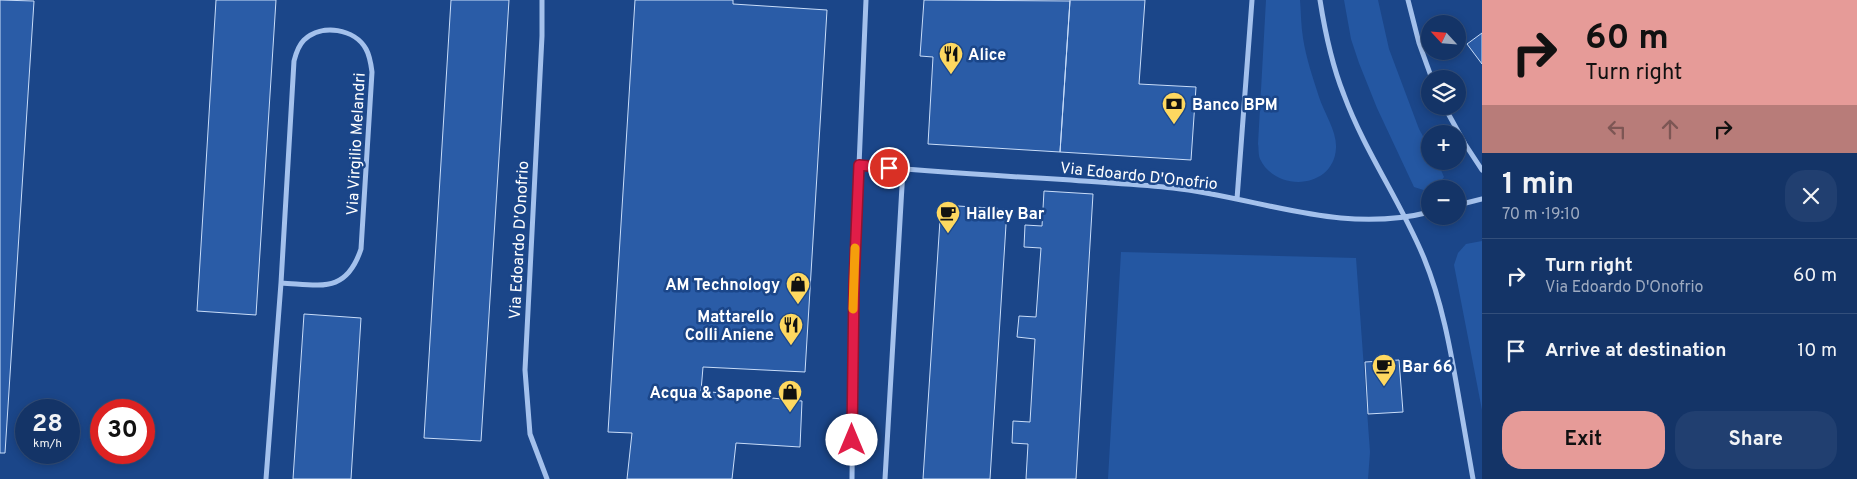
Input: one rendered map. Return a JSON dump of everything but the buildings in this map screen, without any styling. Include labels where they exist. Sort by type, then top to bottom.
[{"type":"street","name":"Via Edoardo D'Onofrio","points":[[542,0],[542,36],[525,370],[530,434],[546,479]]},
{"type":"street","points":[[852,479],[854,284],[866,0]]},
{"type":"street","points":[[1237,199],[1252,0]]},
{"type":"street","points":[[1320,0],[1330,52],[1344,96],[1363,138],[1406,218],[1431,275],[1443,313],[1473,479]]},
{"type":"street","points":[[1408,0],[1419,43],[1429,70]]},
{"type":"street","name":"Via Virgilio Melandri","points":[[266,479],[282,283],[294,61],[301,44],[313,34],[334,30],[344,32],[354,36],[367,50],[371,60],[372,72],[361,249],[356,263],[349,274],[340,281],[330,285],[282,283]]},
{"type":"street","points":[[1449,115],[1482,170]]},
{"type":"street","name":"Via Edoardo D'Onofrio","points":[[859,165],[1153,186],[1237,199],[1314,216],[1350,219],[1406,218],[1421,214]]},
{"type":"street","points":[[885,479],[903,169]]},
{"type":"street","points":[[1466,203],[1482,199]]},
{"type":"shaded area","points":[[1266,0],[1300,0],[1304,45],[1319,97],[1336,142],[1333,162],[1326,172],[1303,182],[1278,177],[1268,170],[1259,157],[1258,144]]},
{"type":"shaded area","points":[[1344,0],[1378,0],[1389,49],[1421,133],[1421,170],[1441,170],[1444,177],[1442,180],[1421,180],[1421,189],[1414,187],[1377,108],[1351,39]]},
{"type":"shaded area","points":[[1482,241],[1482,410],[1454,265],[1458,253],[1466,244]]},
{"type":"shaded area","points":[[1121,252],[1356,258],[1370,452],[1368,479],[1108,479]]},
{"type":"slow traffic","points":[[853,309],[855,248]]},
{"type":"place","name":"Alice","points":[[951,75]]},
{"type":"place","name":"Banco BPM","points":[[1174,125]]},
{"type":"place","name":"Halley Bar","points":[[948,234]]},
{"type":"place","name":"AM Technology","points":[[798,305]]},
{"type":"place","name":"Mattarello Colli Aniene","points":[[791,346]]},
{"type":"place","name":"Bar 66","points":[[1384,387]]},
{"type":"place","name":"Acqua & Sapone","points":[[790,413]]},
{"type":"route","points":[[852,440],[854,284],[859,165],[889,168]]}]
